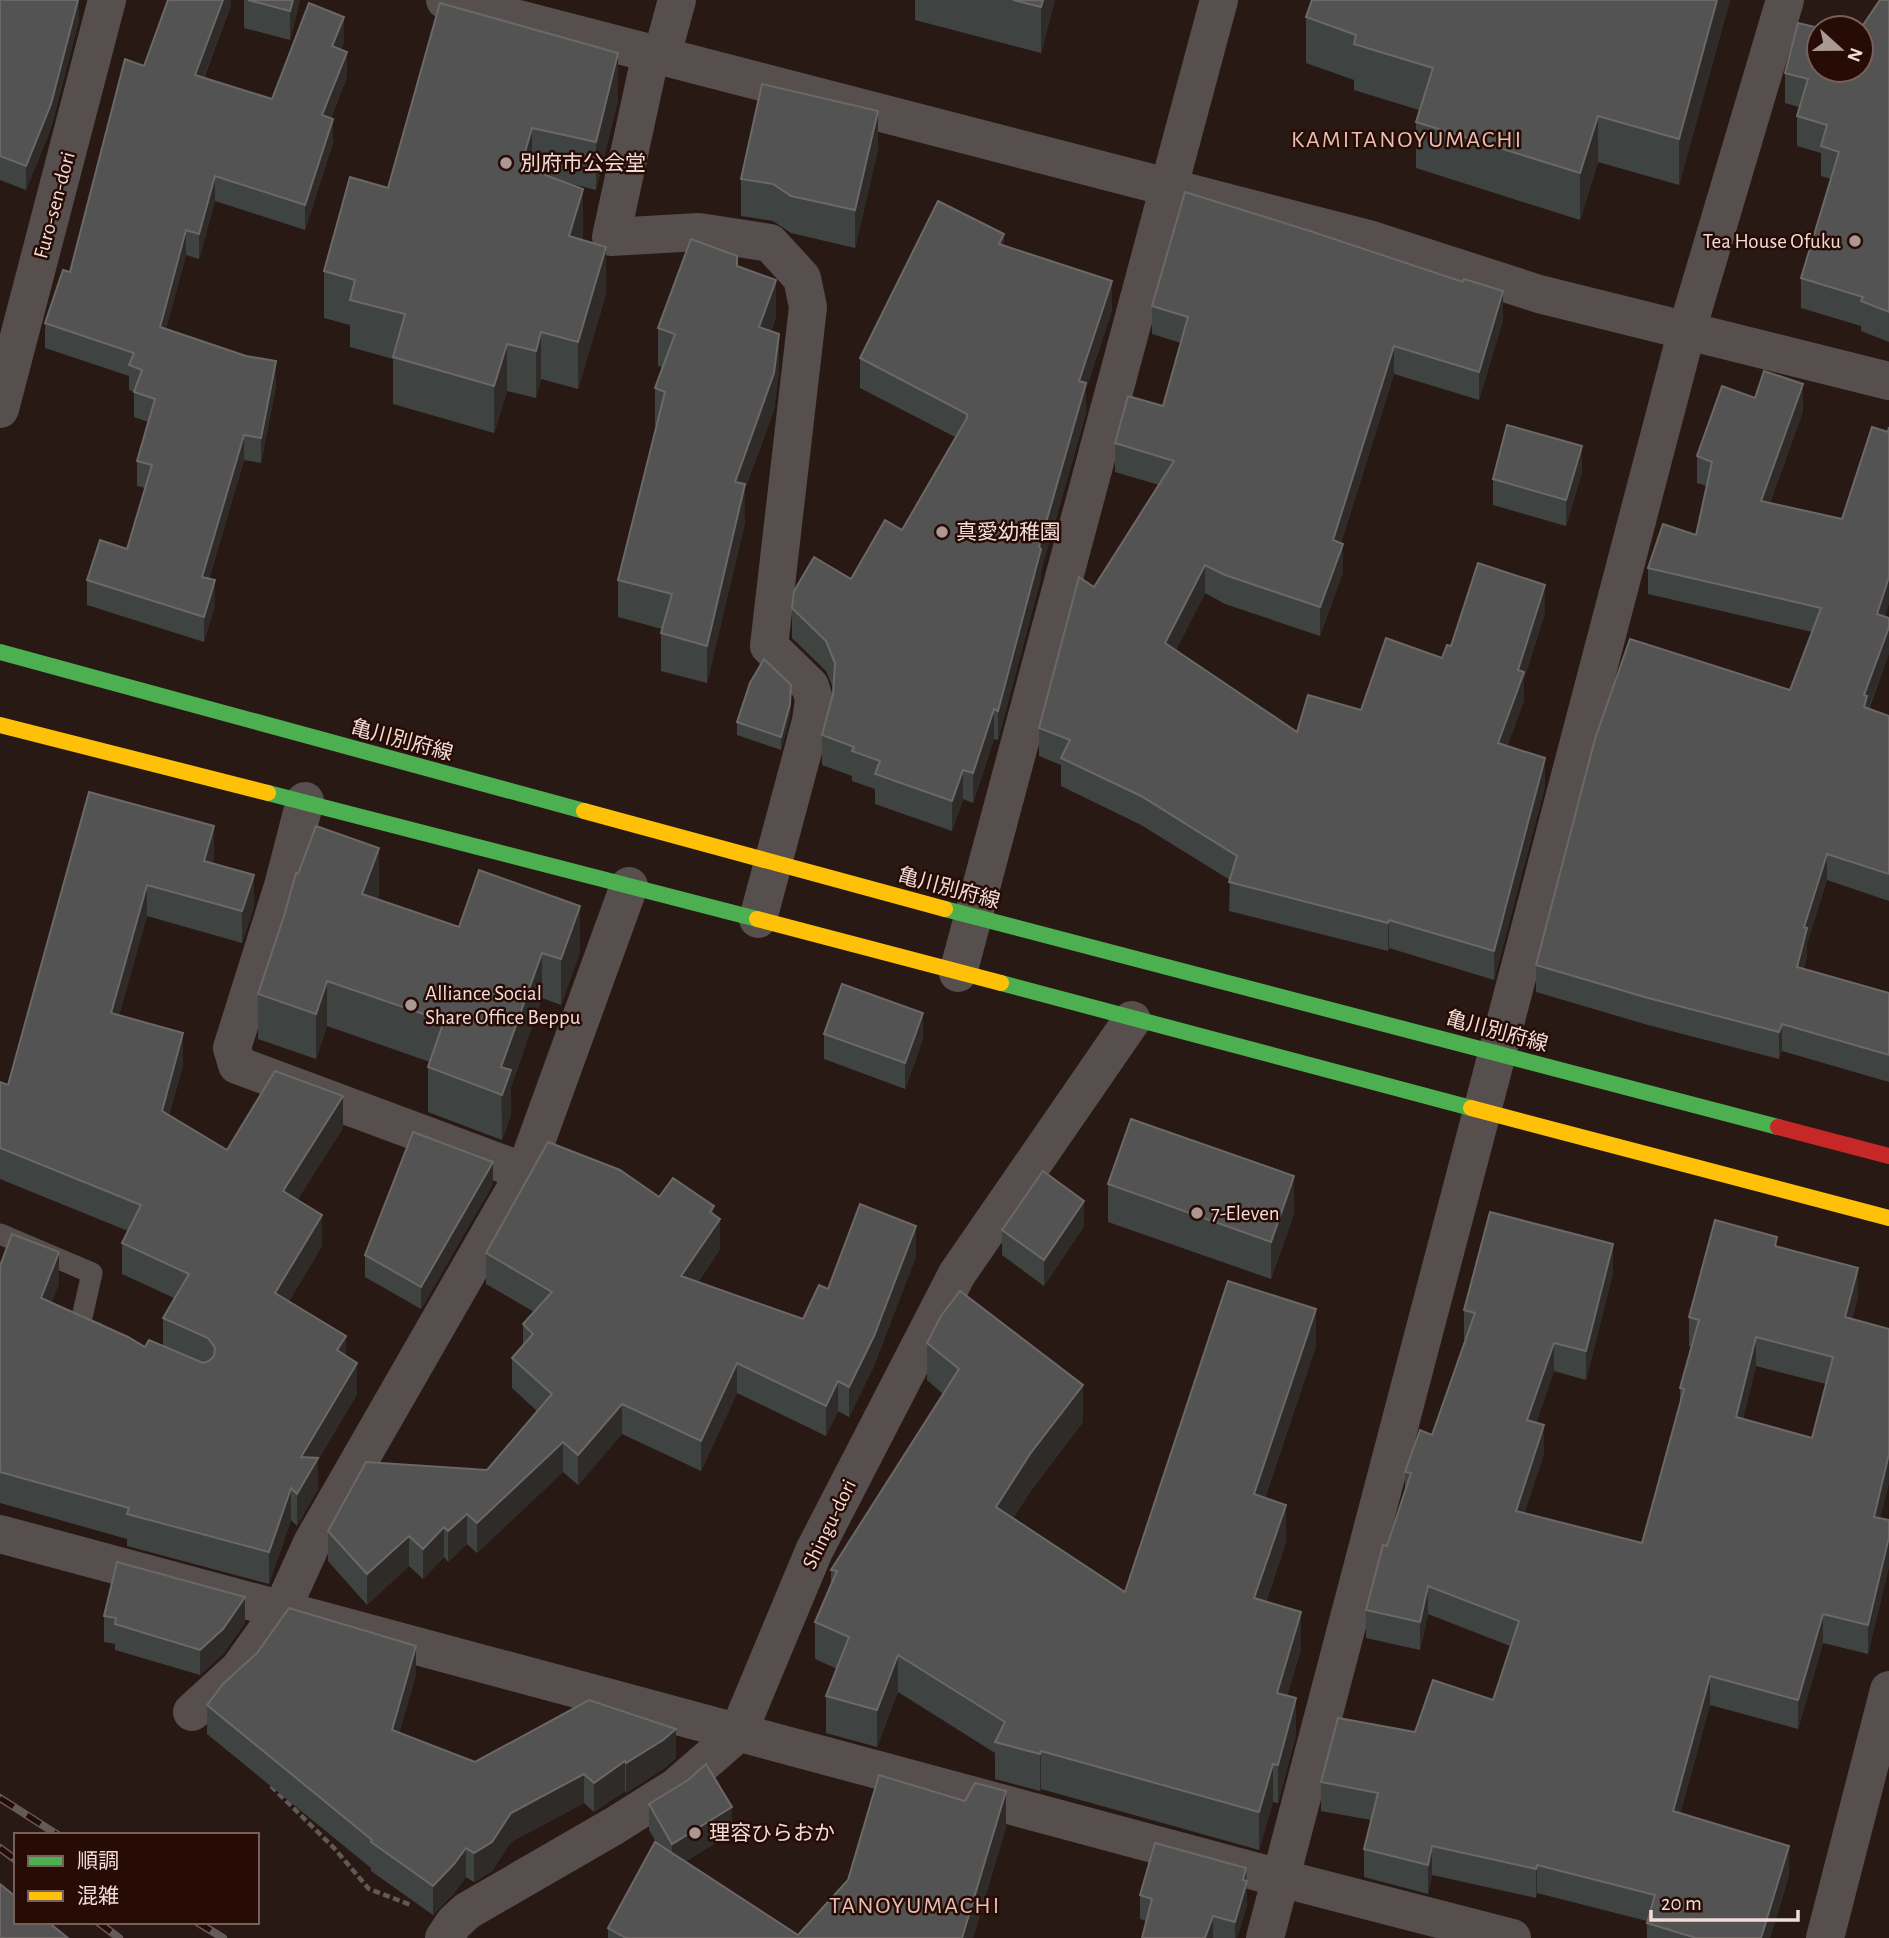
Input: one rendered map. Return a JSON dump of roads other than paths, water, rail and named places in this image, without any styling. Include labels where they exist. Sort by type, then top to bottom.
[{"type":"main road","name":"亀川別府線","points":[[0,652],[972,917],[1889,1156]]},
{"type":"main road","points":[[0,725],[758,919],[1889,1218]]},
{"type":"street","name":"Furo-sen-dori","points":[[0,409],[107,0]]},
{"type":"street","points":[[445,0],[1168,186],[1371,240],[1539,293],[1889,381]]},
{"type":"street","points":[[677,0],[656,54],[611,237],[699,232],[770,243],[802,278],[808,307],[769,646],[810,686],[814,699],[811,721],[758,919]]},
{"type":"street","points":[[958,973],[1219,0]]},
{"type":"street","points":[[1265,1938],[1687,330],[1785,0]]},
{"type":"street","points":[[305,801],[283,886],[232,1048],[237,1065],[525,1172]]},
{"type":"street","points":[[192,1712],[239,1669],[282,1609],[312,1543],[525,1172],[629,886]]},
{"type":"street","name":"Shingu-dori","points":[[449,1930],[467,1911],[676,1787],[738,1733],[814,1551],[957,1274],[1132,1020]]},
{"type":"street","points":[[0,1534],[1512,1938]]},
{"type":"street","points":[[1825,1938],[1889,1690]]},
{"type":"lane","points":[[0,1234],[92,1273],[80,1326],[117,1342]]},
{"type":"railway","points":[[0,1798],[55,1833]]},
{"type":"railway","points":[[0,1848],[14,1858]]},
{"type":"railway","points":[[101,1924],[119,1938]]},
{"type":"railway","points":[[200,1924],[223,1938]]},
{"type":"place","name":"別府市公会堂","points":[[506,163]]},
{"type":"place","name":"Tea House Ofuku","points":[[1855,241]]},
{"type":"place","name":"真愛幼稚園","points":[[942,532]]},
{"type":"place","name":"Alliance Social Share Office Beppu","points":[[411,1005]]},
{"type":"place","name":"7-Eleven","points":[[1197,1213]]},
{"type":"place","name":"理容ひらおか","points":[[695,1833]]},
{"type":"district","name":"KAMITANOYUMACHI","points":[[1407,139]]},
{"type":"district","name":"TANOYUMACHI","points":[[915,1905]]}]
